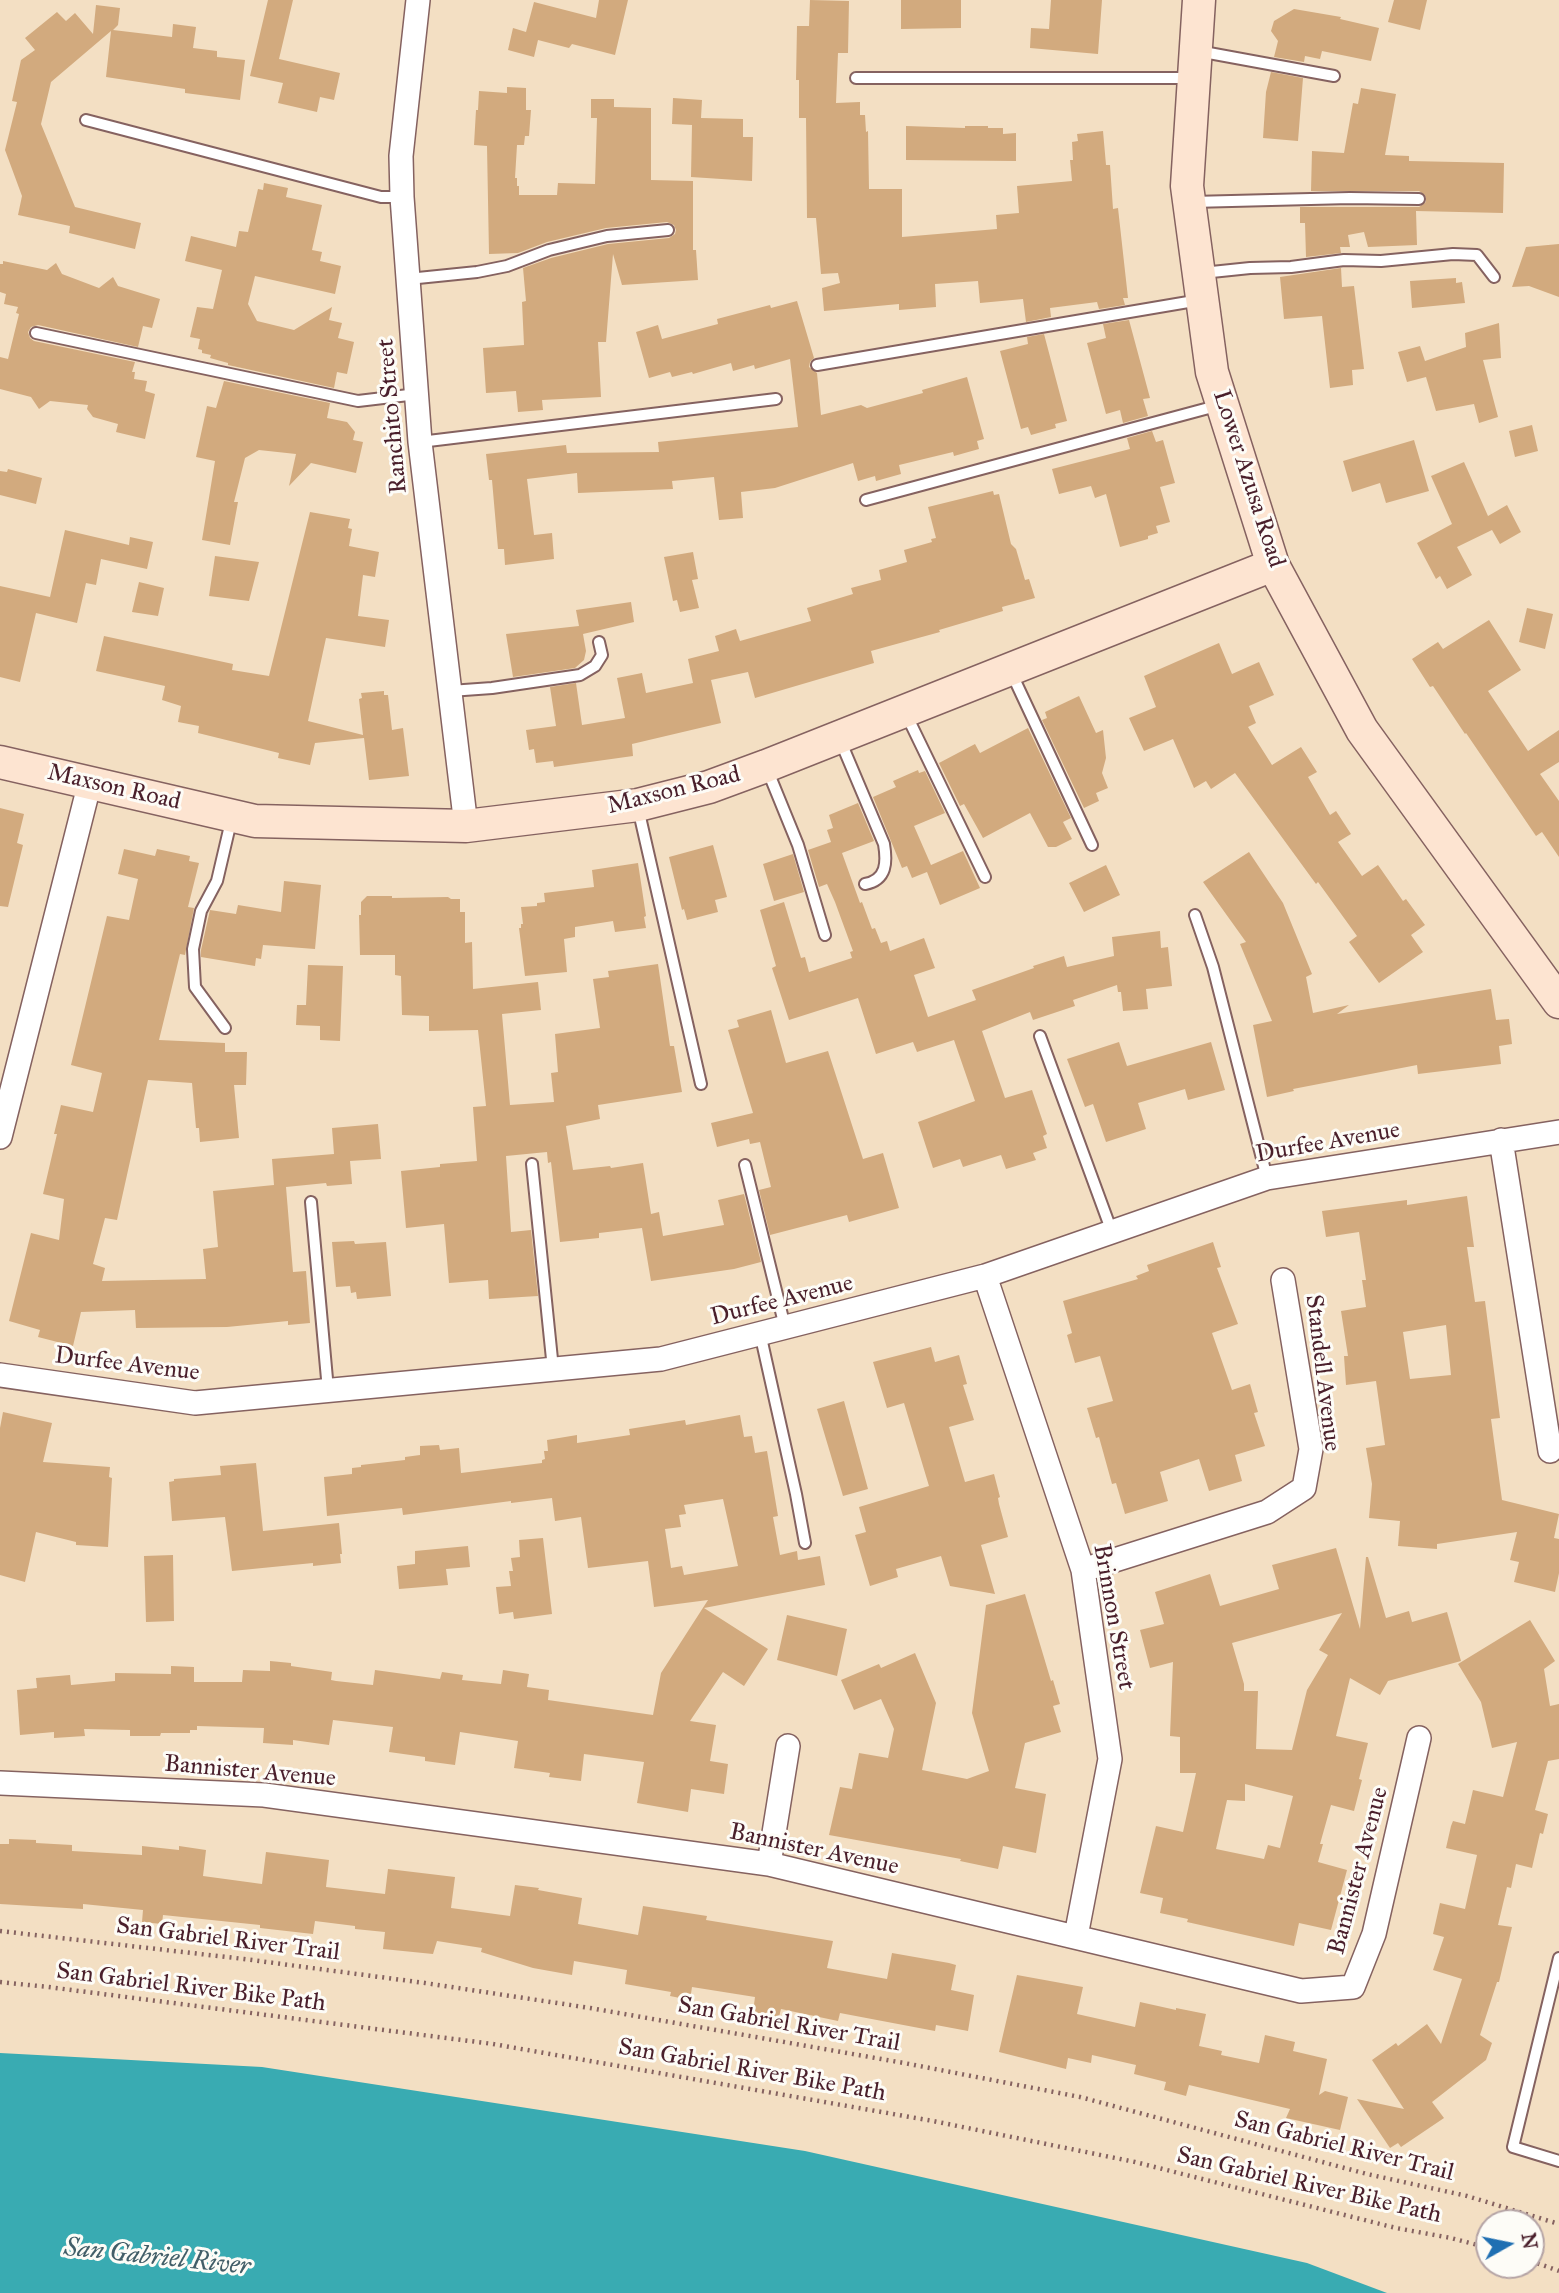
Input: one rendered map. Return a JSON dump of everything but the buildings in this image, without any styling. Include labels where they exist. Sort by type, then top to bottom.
[{"type":"street","name":"Ranchito Street","points":[[418,0],[401,156],[402,197],[420,442],[466,825]]},
{"type":"street","name":"Lower Azusa Road","points":[[1199,0],[1187,186],[1189,203],[1212,372],[1273,565],[1362,730],[1559,1002]]},
{"type":"street","name":"Maxson Road","points":[[0,762],[255,821],[466,825],[638,805],[709,787],[766,766],[1273,565]]},
{"type":"street","points":[[0,1137],[90,782]]},
{"type":"street","name":"Durfee Avenue","points":[[0,1375],[195,1403],[661,1359],[985,1276],[1267,1178],[1559,1132]]},
{"type":"street","points":[[1501,1140],[1550,1451]]},
{"type":"street","name":"Brinnon Street","points":[[985,1276],[1083,1570],[1110,1759],[1076,1936]]},
{"type":"street","name":"Standell Avenue","points":[[1083,1570],[1266,1512],[1304,1488],[1311,1449],[1283,1280]]},
{"type":"street","name":"Bannister Avenue","points":[[0,1783],[264,1795],[769,1864],[1301,1991],[1353,1987],[1374,1934],[1419,1738]]},
{"type":"street","points":[[769,1864],[788,1746]]},
{"type":"lane","points":[[856,78],[1195,64],[1334,76]]},
{"type":"lane","points":[[86,120],[381,197],[402,197]]},
{"type":"lane","points":[[1189,203],[1350,198],[1419,199]]},
{"type":"lane","points":[[408,279],[477,272],[507,266],[550,250],[607,236],[668,230]]},
{"type":"lane","points":[[817,365],[1201,287],[1250,268],[1452,254],[1477,255],[1494,277]]},
{"type":"lane","points":[[36,333],[358,401],[417,394]]},
{"type":"lane","points":[[420,442],[776,400]]},
{"type":"lane","points":[[866,500],[1223,404]]},
{"type":"lane","points":[[450,691],[492,688],[580,675],[595,666],[602,655],[599,642]]},
{"type":"lane","points":[[1010,669],[1092,845]]},
{"type":"lane","points":[[905,711],[985,877]]},
{"type":"lane","points":[[839,737],[884,844],[887,863],[872,883],[865,884]]},
{"type":"lane","points":[[766,766],[798,845],[825,936]]},
{"type":"lane","points":[[638,805],[701,1084]]},
{"type":"lane","points":[[225,1028],[195,987],[192,949],[201,911],[217,881],[232,816]]},
{"type":"lane","points":[[1195,915],[1213,967],[1267,1178]]},
{"type":"lane","points":[[1040,1036],[1112,1232]]},
{"type":"lane","points":[[532,1164],[553,1369]]},
{"type":"lane","points":[[745,1165],[785,1327]]},
{"type":"lane","points":[[311,1202],[328,1390]]},
{"type":"lane","points":[[760,1334],[805,1543]]},
{"type":"lane","points":[[1559,1958],[1513,2147],[1559,2161]]},
{"type":"path","name":"San Gabriel River Trail","points":[[0,1931],[425,1983],[590,2008],[904,2063],[1080,2097],[1367,2174],[1467,2196],[1559,2224]]},
{"type":"path","name":"San Gabriel River Bike Path","points":[[0,1982],[493,2044],[933,2121],[1135,2162],[1396,2228],[1475,2244]]},
{"type":"water","name":"San Gabriel River","points":[[0,2053],[262,2067],[805,2151],[1307,2263],[1387,2293],[0,2293]]}]
